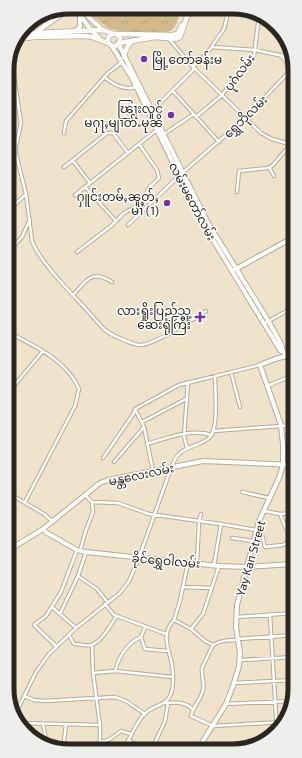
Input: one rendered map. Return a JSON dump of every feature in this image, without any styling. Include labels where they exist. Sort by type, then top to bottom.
[{"type":"main road","points":[[76,31],[80,27],[80,14]]},
{"type":"main road","points":[[80,14],[92,31],[102,40]]},
{"type":"main road","points":[[84,14],[103,30],[115,34],[168,36],[176,38],[180,37],[188,14]]},
{"type":"main road","points":[[25,36],[92,37],[115,46],[119,43],[178,34],[185,14]]},
{"type":"main road","points":[[35,33],[61,15]]},
{"type":"main road","points":[[26,35],[35,33],[103,30]]},
{"type":"main road","points":[[110,44],[108,37],[111,34],[115,34]]},
{"type":"main road","points":[[115,34],[119,37],[119,43]]},
{"type":"main road","points":[[124,57],[127,46],[132,41]]},
{"type":"main road","name":"လမ်းမတော်လမ်း","points":[[119,43],[124,57],[194,201],[234,270],[281,344],[283,352]]},
{"type":"main road","name":"လမ်းမတော်လမ်း","points":[[110,44],[151,112]]},
{"type":"main road","name":"လမ်းမတော်လမ်း","points":[[159,129],[163,134],[181,174]]},
{"type":"main road","points":[[234,270],[288,240]]},
{"type":"main road","points":[[275,359],[283,352],[288,354]]},
{"type":"main road","points":[[260,365],[288,356]]},
{"type":"main road","name":"Yay Kan Street","points":[[201,744],[226,704],[234,683],[240,660],[236,617],[237,605],[256,530],[263,511],[279,478],[283,465],[284,445],[281,425],[260,365]]},
{"type":"main road","name":"မန္တလေးလမ်း","points":[[14,547],[53,522],[100,483],[210,460],[288,465]]},
{"type":"main road","name":"ခိုင်ရွှေဝါလမ်း","points":[[43,529],[47,533],[79,551],[139,558],[247,567],[288,564]]},
{"type":"street","points":[[151,112],[173,91],[212,47],[224,29],[228,14]]},
{"type":"street","name":"ပုဂံလမ်း","points":[[196,117],[221,96],[254,56],[258,21]]},
{"type":"street","points":[[168,36],[193,68],[261,133],[272,140],[288,143]]},
{"type":"street","points":[[212,47],[255,50],[287,57]]},
{"type":"street","points":[[280,55],[288,67]]},
{"type":"street","points":[[64,133],[66,121],[110,70],[122,62]]},
{"type":"street","name":"ရွှေဘိုလမ်း","points":[[128,225],[181,174],[245,118],[288,74]]},
{"type":"street","points":[[14,76],[21,122],[16,146],[16,154],[26,194],[32,241],[34,247],[48,266],[73,296],[106,331],[118,338],[139,345],[152,342],[206,311]]},
{"type":"street","points":[[104,77],[115,85],[131,88],[136,86]]},
{"type":"street","points":[[173,91],[219,142]]},
{"type":"street","points":[[163,134],[194,114]]},
{"type":"street","points":[[76,194],[159,129]]},
{"type":"street","points":[[64,167],[107,134],[113,133],[128,153]]},
{"type":"street","points":[[77,252],[144,199],[148,188],[158,178],[157,170],[139,144]]},
{"type":"street","points":[[237,192],[239,171],[264,169],[269,167],[288,148]]},
{"type":"street","points":[[73,161],[90,183]]},
{"type":"street","points":[[269,167],[274,176]]},
{"type":"street","points":[[85,187],[116,221]]},
{"type":"street","points":[[14,205],[26,194]]},
{"type":"street","points":[[14,246],[22,238],[30,219]]},
{"type":"street","points":[[73,296],[87,280],[94,276],[103,276],[112,282]]},
{"type":"street","points":[[163,306],[177,328]]},
{"type":"street","points":[[267,323],[288,311]]},
{"type":"street","points":[[14,335],[53,357],[64,367],[78,384],[79,389],[75,406],[25,502]]},
{"type":"street","points":[[14,386],[43,351]]},
{"type":"street","points":[[103,458],[134,413],[135,409],[179,385],[260,365]]},
{"type":"street","points":[[231,372],[240,407]]},
{"type":"street","points":[[18,709],[36,672],[56,646],[120,593],[130,581],[171,468],[178,455],[187,448],[203,442],[212,435],[216,408],[215,376]]},
{"type":"street","points":[[267,386],[288,377]]},
{"type":"street","points":[[187,448],[184,434],[188,382]]},
{"type":"street","points":[[142,422],[186,399]]},
{"type":"street","points":[[135,409],[144,427],[152,471]]},
{"type":"street","points":[[213,431],[288,425]]},
{"type":"street","points":[[114,462],[144,427]]},
{"type":"street","points":[[147,444],[184,434],[199,432],[212,435]]},
{"type":"street","points":[[242,492],[269,498]]},
{"type":"street","points":[[56,646],[34,625],[46,616],[52,607],[61,592],[79,551],[93,512],[92,502],[85,495]]},
{"type":"street","points":[[14,496],[44,514],[53,522]]},
{"type":"street","points":[[92,502],[118,503],[154,515],[256,530]]},
{"type":"street","points":[[263,511],[280,514],[288,513]]},
{"type":"street","points":[[197,563],[199,521],[201,514]]},
{"type":"street","points":[[280,514],[288,533]]},
{"type":"street","points":[[259,521],[265,547],[283,545],[288,542]]},
{"type":"street","points":[[191,629],[203,614],[211,588],[217,565],[221,524]]},
{"type":"street","points":[[232,538],[253,541]]},
{"type":"street","points":[[60,614],[78,576],[86,552]]},
{"type":"street","points":[[154,744],[165,721],[167,703],[173,688],[171,661],[166,644],[166,634],[170,624],[174,620],[188,562]]},
{"type":"street","points":[[78,576],[97,589],[114,615],[166,634]]},
{"type":"street","points":[[183,587],[211,588]]},
{"type":"street","points":[[52,607],[76,628]]},
{"type":"street","points":[[236,617],[288,614]]},
{"type":"street","points":[[270,615],[271,636],[273,681],[276,722],[213,726],[191,716],[192,709],[199,700],[203,691],[204,680],[202,668],[213,645],[226,640],[238,640],[271,636],[288,635]]},
{"type":"street","points":[[69,635],[74,644],[92,644],[100,639],[117,616]]},
{"type":"street","points":[[174,620],[191,629],[205,641],[213,645]]},
{"type":"street","points":[[145,627],[141,637],[145,649],[168,651]]},
{"type":"street","points":[[114,671],[117,662],[124,651],[135,640],[141,637]]},
{"type":"street","points":[[92,644],[93,673],[100,725],[100,743],[121,732],[131,734]]},
{"type":"street","points":[[240,660],[288,657]]},
{"type":"street","points":[[93,673],[114,671],[172,678]]},
{"type":"street","points":[[234,683],[288,680]]},
{"type":"street","points":[[24,696],[34,700],[44,701],[115,697],[126,701],[146,714]]},
{"type":"street","points":[[226,704],[286,702]]},
{"type":"street","points":[[126,744],[131,734],[147,712],[167,703],[182,703],[189,705],[192,709]]},
{"type":"street","points":[[26,724],[100,725]]},
{"type":"street","points":[[43,724],[46,739]]},
{"type":"street","points":[[65,744],[66,724]]},
{"type":"street","points":[[128,740],[135,744]]},
{"type":"green space","points":[[90,14],[179,14],[176,25],[168,32],[123,32],[108,28]]},
{"type":"place","name":"မြို့တော်ခန်းမ","points":[[144,59]]},
{"type":"place","name":"ၽြႃးလူင် မႁႃႇမျၢတ်ႉမုၼိ","points":[[171,115]]},
{"type":"place","name":"ႁူင်းတမ်ႇၼူတ်ႇ မၢႆ (1)","points":[[167,203]]},
{"type":"place","name":"လားရှိုးပြည်သူ့ ဆေးရုံကြီး","points":[[200,317]]}]
